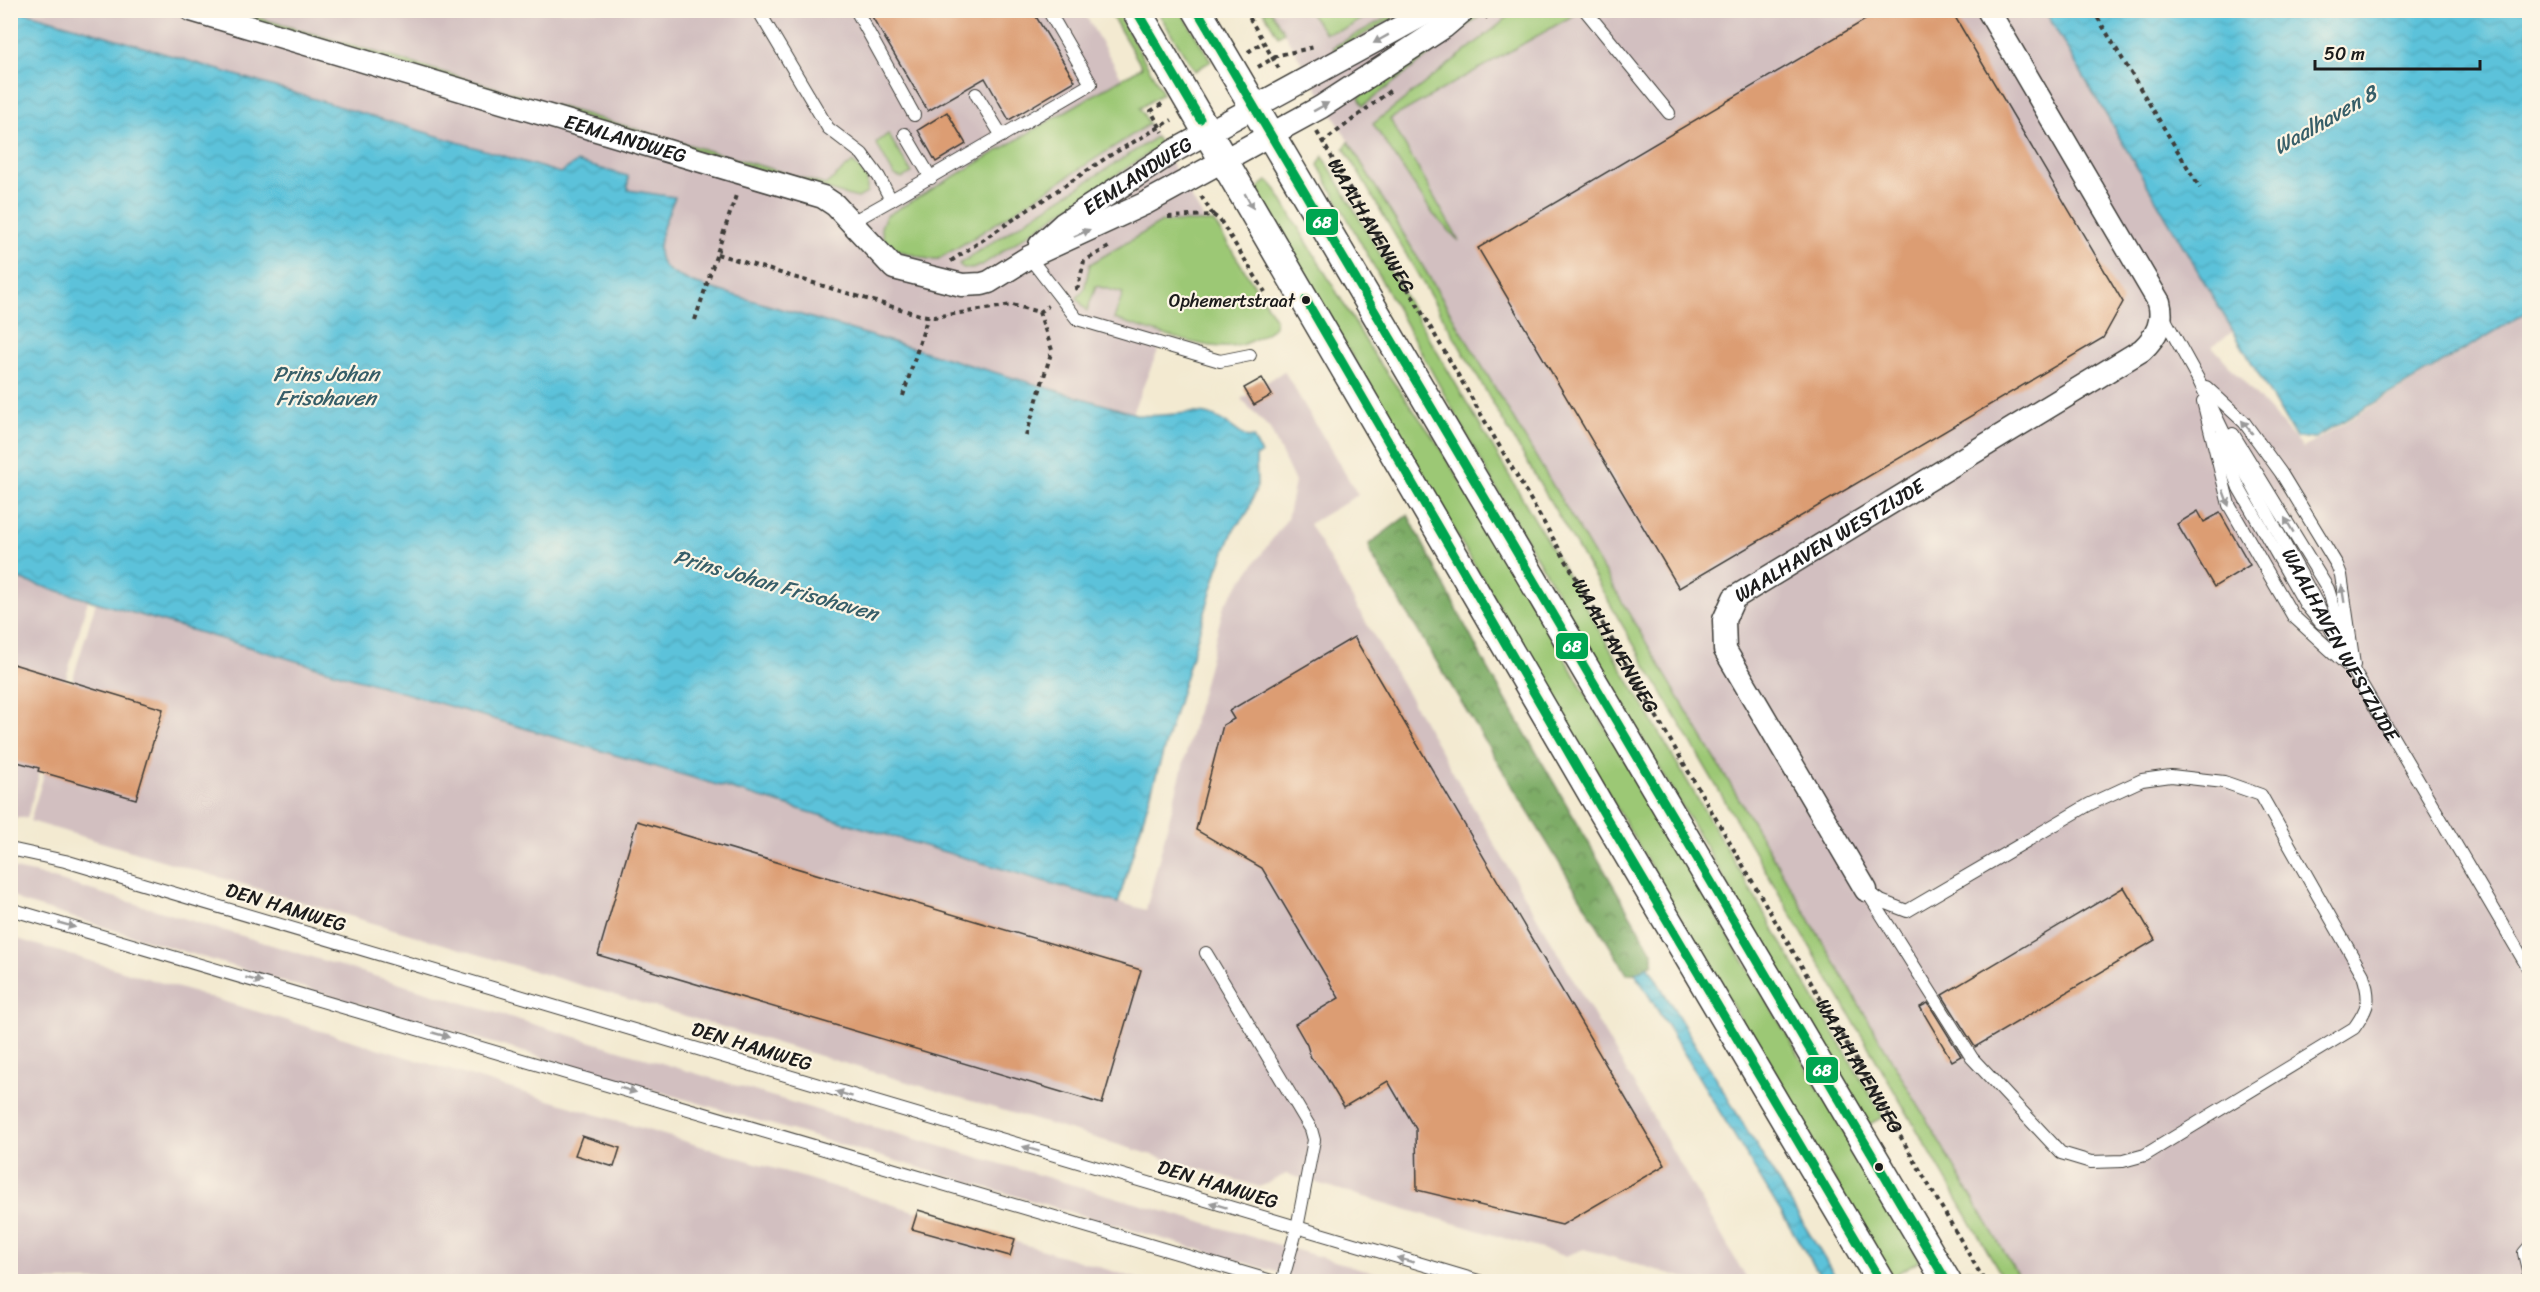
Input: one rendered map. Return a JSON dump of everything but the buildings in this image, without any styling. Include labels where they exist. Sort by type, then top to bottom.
[{"type":"street","name":"EEMLANDWEG","points":[[191,10],[823,197],[852,222],[889,264],[900,270],[962,285],[982,284],[1029,257],[1125,214],[1270,135]]},
{"type":"street","points":[[1136,10],[1606,818],[1881,1281]]},
{"type":"street","name":"WAALHAVENWEG","points":[[1197,10],[1947,1281]]},
{"type":"street","points":[[1255,108],[1432,10]]},
{"type":"street","points":[[1270,135],[1346,93],[1464,10]]},
{"type":"street","name":"WAALHAVEN WESTZIJDE","points":[[1866,890],[1725,651],[1724,620],[1734,598],[2142,350],[2152,341],[2159,328],[2162,313],[2159,302],[1988,10]]},
{"type":"street","name":"EEMLANDWEG","points":[[1029,257],[1063,224],[1174,151],[1255,108]]},
{"type":"lane","points":[[758,10],[828,128],[862,154],[879,177],[891,200]]},
{"type":"lane","points":[[856,10],[915,115]]},
{"type":"lane","points":[[852,222],[1091,84],[1048,10]]},
{"type":"lane","points":[[1585,10],[1669,113]]},
{"type":"lane","points":[[976,94],[1002,136]]},
{"type":"lane","points":[[904,134],[931,178]]},
{"type":"lane","points":[[1029,257],[1077,319],[1220,361],[1250,356]]},
{"type":"lane","name":"WAALHAVEN WESTZIJDE","points":[[2162,313],[2228,441],[2355,673],[2529,971]]},
{"type":"lane","points":[[2198,380],[2244,422],[2281,473],[2337,565],[2341,575],[2355,673]]},
{"type":"lane","points":[[2198,380],[2229,505],[2293,616],[2355,673]]},
{"type":"lane","points":[[2171,776],[2224,782],[2261,795],[2363,975],[2368,991],[2367,1009],[2354,1028],[2145,1155],[2123,1161],[2091,1162],[2061,1153],[1972,1058],[1866,890],[1881,901],[1906,911],[2091,804],[2142,780],[2171,776]]},
{"type":"lane","name":"DEN HAMWEG","points":[[10,849],[65,861],[1482,1281]]},
{"type":"lane","points":[[10,909],[1275,1281]]},
{"type":"lane","points":[[1206,953],[1311,1129],[1314,1140],[1297,1228],[1282,1281]]},
{"type":"lane","points":[[2529,1246],[2524,1253],[2529,1278]]},
{"type":"path","points":[[1245,10],[1291,88]]},
{"type":"path","points":[[2093,10],[2200,188]]},
{"type":"path","points":[[1238,79],[1273,59]]},
{"type":"path","points":[[928,277],[1109,156],[1193,107]]},
{"type":"path","name":"WAALHAVENWEG","points":[[1307,115],[1985,1281]]},
{"type":"path","points":[[695,320],[743,173]]},
{"type":"path","points":[[1213,215],[1220,220],[1265,292]]},
{"type":"path","points":[[1026,436],[1052,350],[1039,312]]},
{"type":"path","points":[[903,396],[928,316]]},
{"type":"shaded area","points":[[1376,10],[2079,11],[2250,320],[2212,346],[2303,448],[2529,311],[2529,1281],[2021,1281],[1742,804],[1271,11],[1308,11],[1326,33],[1347,27]],"holes":[[[1373,124],[1456,238],[1433,213]]]},
{"type":"shaded area","points":[[10,11],[1083,11],[1209,228],[1100,490]]},
{"type":"shaded area","points":[[1284,371],[1358,495],[1309,524],[1748,1281],[1695,1281],[1584,1249],[1565,1256],[1286,1174],[1260,1187],[30,821],[96,602],[1146,910],[1224,605],[1287,519],[1295,482],[1270,429],[1241,399]]},
{"type":"shaded area","points":[[10,577],[88,600],[27,818],[11,818]]},
{"type":"shaded area","points":[[10,868],[34,873],[840,1117],[1403,1281],[1307,1281],[281,981],[22,902],[11,894]]},
{"type":"shaded area","points":[[11,937],[1145,1281],[11,1281]]},
{"type":"green space","points":[[218,11],[235,11],[825,185],[853,162],[867,178],[867,193],[858,198],[846,195]]},
{"type":"green space","points":[[1109,11],[1116,11],[1161,89],[1162,94],[1140,108],[1149,124],[938,259],[928,259],[897,250],[884,240],[881,227],[886,216],[1142,67]]},
{"type":"green space","points":[[1157,11],[1181,11],[1211,61],[1195,71]]},
{"type":"green space","points":[[1263,11],[1271,11],[1284,32],[1278,36]]},
{"type":"green space","points":[[1308,11],[1376,11],[1347,28],[1325,33]]},
{"type":"green space","points":[[1398,11],[1406,11],[1335,51],[1333,47]]},
{"type":"green space","points":[[1480,11],[1485,12],[1363,106],[1359,97]]},
{"type":"green space","points":[[1513,11],[1570,11],[1574,15],[1390,119],[1459,241],[1433,214],[1373,124],[1501,23]]},
{"type":"green space","points":[[888,134],[912,173],[902,178],[894,175],[876,143]]},
{"type":"green space","points":[[1156,137],[1161,145],[982,265],[972,269],[963,268],[959,264]]},
{"type":"green space","points":[[1349,142],[1742,804],[2021,1281],[2005,1281],[1344,148]]},
{"type":"green space","points":[[1323,156],[1883,1117],[1868,1125],[1492,481],[1318,165]]},
{"type":"green space","points":[[1267,181],[1273,185],[1374,355],[1438,444],[1920,1260],[1891,1277],[1259,197],[1258,188]]},
{"type":"green space","points":[[1162,222],[1214,222],[1275,318],[1274,328],[1252,341],[1237,346],[1210,346],[1193,343],[1114,319],[1123,293],[1096,286],[1087,311],[1077,298],[1084,290],[1090,264]]},
{"type":"green space","points":[[1408,515],[1484,662],[1653,954],[1653,963],[1635,973],[1627,974],[1371,554],[1369,544]]},
{"type":"green space","points":[[1966,1269],[1973,1270],[1980,1281],[1963,1281],[1958,1273]]},
{"type":"water","name":"Prins Johan Frisohaven","points":[[10,11],[21,11],[80,28],[560,173],[577,162],[628,176],[628,190],[675,197],[664,223],[659,254],[667,269],[693,283],[1139,415],[1206,414],[1222,421],[1247,438],[1253,437],[1261,454],[1256,457],[1257,486],[1248,512],[1234,529],[1218,569],[1118,903],[11,577]]},
{"type":"water","name":"Waalhaven 8","points":[[2045,11],[2529,11],[2529,311],[2315,438],[2296,438]]},
{"type":"water","points":[[1648,966],[1838,1281],[1823,1281],[1635,973]]},
{"type":"transit line","name":"68","points":[[1136,10],[1200,119]]},
{"type":"transit line","name":"68","points":[[1197,10],[1947,1282]]},
{"type":"transit line","name":"68","points":[[1306,300],[1606,817],[1881,1282]]},
{"type":"place","name":"Ophemertstraat","points":[[1306,300]]}]
